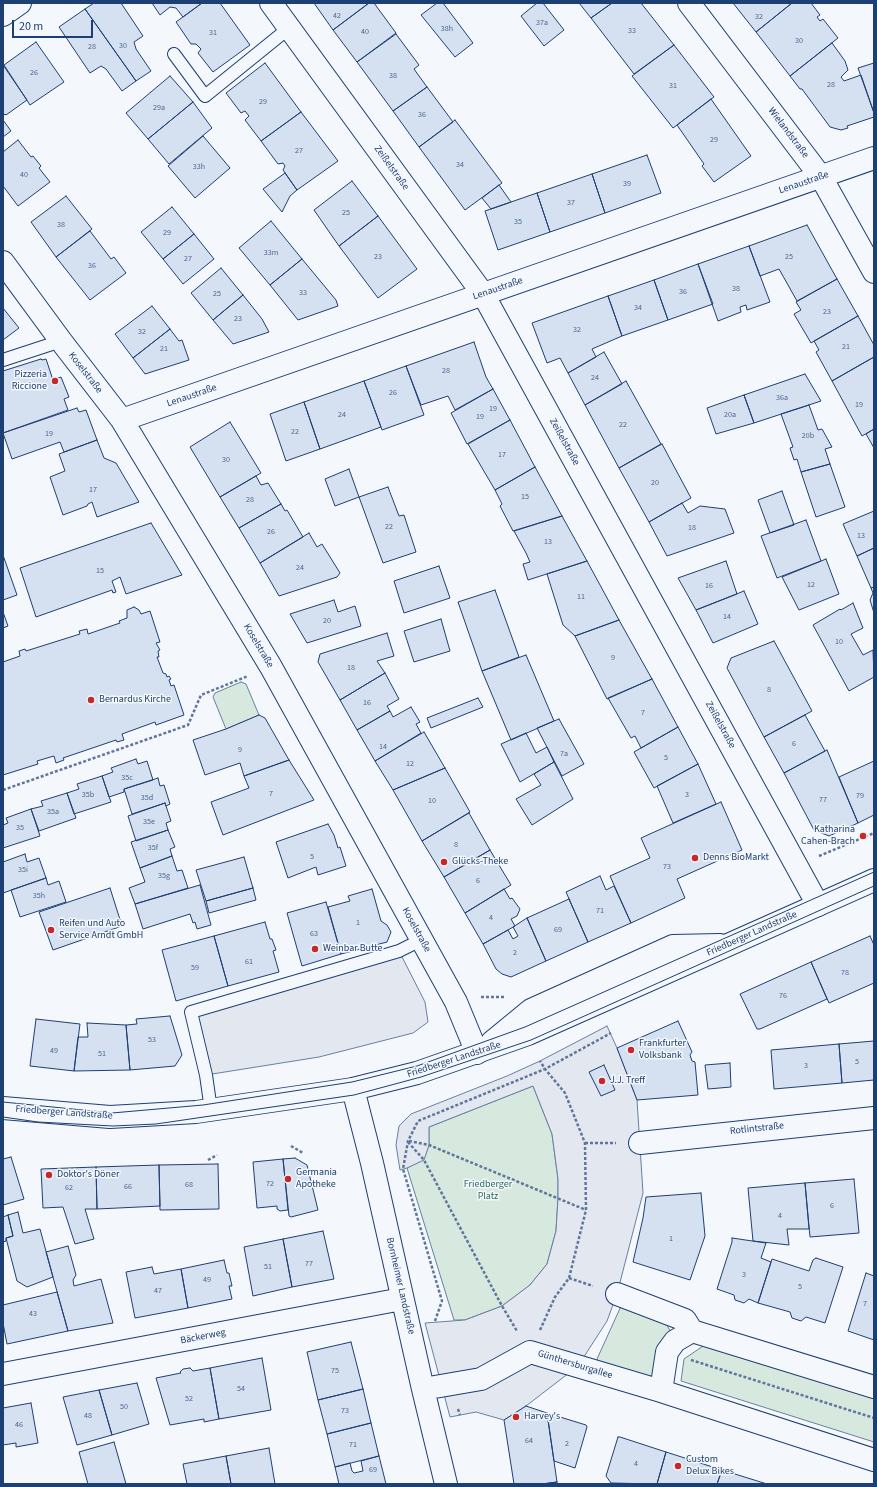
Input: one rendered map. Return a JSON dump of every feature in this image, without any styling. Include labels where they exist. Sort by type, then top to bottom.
[{"type":"street","points":[[3,14],[20,3]]},
{"type":"street","name":"Zeißelstraße","points":[[271,3],[483,294],[818,905]]},
{"type":"street","name":"Wielandstraße","points":[[689,3],[821,177],[874,272]]},
{"type":"street","name":"Lenaustraße","points":[[122,420],[874,158]]},
{"type":"street","name":"Koselstraße","points":[[3,262],[122,420],[270,667],[456,1002],[477,1053]]},
{"type":"street","name":"Friedberger Landstraße","points":[[3,1108],[110,1117],[196,1112],[352,1089],[417,1072],[477,1053],[528,1034],[874,880]]},
{"type":"street","name":"Bornheimer Landstraße","points":[[352,1089],[372,1163],[402,1299],[446,1484]]},
{"type":"street","name":"Rotlintstraße","points":[[640,1143],[874,1118]]},
{"type":"street","points":[[617,1294],[685,1320],[692,1331],[874,1387]]},
{"type":"street","name":"Bäckerweg","points":[[3,1374],[402,1299]]},
{"type":"street","points":[[661,1391],[667,1352],[675,1341],[692,1331]]},
{"type":"street","name":"Günthersburgallee","points":[[423,1389],[481,1379],[530,1352],[661,1391],[874,1460]]},
{"type":"lane","points":[[174,54],[205,96],[289,28]]},
{"type":"lane","points":[[3,360],[61,341]]},
{"type":"lane","points":[[211,1110],[206,1075],[191,1012],[399,951],[421,940]]},
{"type":"path","points":[[3,790],[188,725],[201,695],[270,667]]},
{"type":"path","points":[[797,866],[874,833]]},
{"type":"path","points":[[482,997],[511,997]]},
{"type":"path","points":[[434,1322],[442,1301],[403,1169],[408,1141],[418,1121],[545,1069],[610,1033]]},
{"type":"path","points":[[530,1352],[555,1297],[569,1278],[586,1210],[585,1144],[565,1093],[540,1061]]},
{"type":"path","points":[[408,1141],[429,1146],[586,1210]]},
{"type":"path","points":[[408,1141],[424,1160],[502,1306],[530,1352]]},
{"type":"path","points":[[585,1144],[640,1143]]},
{"type":"path","points":[[291,1146],[303,1153]]},
{"type":"path","points":[[208,1160],[217,1155]]},
{"type":"path","points":[[667,1352],[874,1418]]},
{"type":"path","points":[[451,1385],[460,1415]]},
{"type":"green space","points":[[241,682],[246,684],[259,715],[226,729],[213,697],[215,693]]},
{"type":"green space","name":"Friedberger Platz","points":[[533,1086],[552,1134],[558,1179],[556,1231],[547,1264],[530,1285],[502,1306],[465,1320],[454,1320],[407,1168],[424,1159],[429,1145],[429,1127]]},
{"type":"green space","points":[[622,1304],[665,1321],[670,1331],[654,1376],[648,1380],[602,1366],[597,1359]]},
{"type":"green space","points":[[706,1344],[874,1397],[874,1442],[681,1381],[684,1359]]},
{"type":"shaded area","points":[[399,951],[425,1002],[428,1022],[413,1033],[319,1057],[206,1075],[191,1012]]},
{"type":"shaded area","points":[[607,1026],[637,1100],[643,1193],[617,1294],[607,1321],[578,1366],[526,1406],[504,1420],[476,1412],[450,1417],[425,1323],[465,1320],[502,1306],[530,1285],[547,1264],[556,1231],[558,1198],[558,1179],[552,1134],[533,1086],[429,1127],[429,1145],[424,1160],[400,1170],[396,1145],[399,1126],[411,1114],[507,1076],[540,1061]]},
{"type":"building","points":[[94,3],[121,3],[143,36],[134,42],[136,49],[151,71],[136,81],[85,9]]},
{"type":"building","points":[[152,3],[202,3],[183,17],[176,8],[170,7],[160,15]]},
{"type":"building","points":[[202,3],[220,3],[250,45],[213,72],[198,53],[201,49],[196,44],[191,44],[176,22]]},
{"type":"building","points":[[314,3],[369,3],[333,30]]},
{"type":"building","points":[[369,3],[374,3],[396,33],[357,62],[333,30]]},
{"type":"building","points":[[437,3],[443,3],[473,43],[455,57],[421,15]]},
{"type":"building","points":[[537,3],[543,3],[564,30],[544,46],[521,16]]},
{"type":"building","points":[[579,3],[612,3],[591,18]]},
{"type":"building","points":[[612,3],[641,3],[674,45],[634,74],[591,18]]},
{"type":"building","points":[[733,3],[792,3],[756,32]]},
{"type":"building","points":[[792,3],[811,3],[820,15],[817,17],[820,21],[823,19],[838,38],[790,76],[756,32]]},
{"type":"building","points":[[85,9],[136,81],[122,91],[106,69],[101,66],[90,73],[59,27]]},
{"type":"building","points":[[396,34],[419,65],[414,69],[427,87],[393,111],[357,62]]},
{"type":"building","points":[[36,42],[64,82],[30,105],[4,65]]},
{"type":"building","points":[[832,43],[845,61],[848,70],[841,77],[844,81],[861,75],[874,113],[874,117],[847,126],[848,128],[841,130],[830,127],[802,89],[800,89],[790,76]]},
{"type":"building","points":[[674,45],[714,97],[673,128],[632,76]]},
{"type":"building","points":[[265,63],[301,112],[261,141],[245,120],[249,116],[245,111],[241,113],[226,93]]},
{"type":"building","points":[[874,63],[874,113],[858,68]]},
{"type":"building","points":[[3,65],[27,100],[3,116]]},
{"type":"building","points":[[170,76],[193,102],[148,139],[126,113]]},
{"type":"building","points":[[427,87],[453,122],[419,147],[393,111]]},
{"type":"building","points":[[711,99],[751,156],[714,182],[702,166],[704,164],[677,125]]},
{"type":"building","points":[[193,102],[212,128],[169,164],[148,139]]},
{"type":"building","points":[[301,112],[338,161],[297,190],[283,170],[285,166],[283,163],[278,164],[261,141]]},
{"type":"building","points":[[3,120],[11,131],[3,137]]},
{"type":"building","points":[[455,120],[502,183],[465,210],[419,147]]},
{"type":"building","points":[[203,136],[230,168],[195,198],[168,166]]},
{"type":"building","points":[[18,140],[31,157],[33,156],[41,166],[39,168],[50,182],[18,206],[3,186],[3,152]]},
{"type":"building","points":[[647,155],[661,193],[605,213],[592,174]]},
{"type":"building","points":[[285,173],[297,190],[290,196],[282,212],[263,189]]},
{"type":"building","points":[[592,174],[605,213],[550,232],[537,193]]},
{"type":"building","points":[[352,181],[378,216],[339,246],[314,210]]},
{"type":"building","points":[[499,185],[511,202],[491,209],[482,198]]},
{"type":"building","points":[[537,193],[550,232],[498,250],[485,211]]},
{"type":"building","points":[[66,196],[92,229],[56,257],[31,222]]},
{"type":"building","points":[[172,207],[194,234],[163,259],[141,232]]},
{"type":"building","points":[[378,216],[417,269],[378,298],[339,246]]},
{"type":"building","points":[[271,221],[302,259],[270,285],[239,248]]},
{"type":"building","points":[[807,225],[837,279],[797,301],[779,269],[760,276],[749,246]]},
{"type":"building","points":[[90,231],[111,259],[114,257],[126,273],[90,300],[56,257]]},
{"type":"building","points":[[194,234],[214,259],[183,284],[163,259]]},
{"type":"building","points":[[749,246],[770,302],[747,310],[746,305],[740,307],[741,312],[718,321],[698,264]]},
{"type":"building","points":[[302,259],[336,300],[338,306],[298,320],[270,285]]},
{"type":"building","points":[[698,264],[713,304],[668,320],[654,280]]},
{"type":"building","points":[[221,268],[243,295],[213,320],[191,293]]},
{"type":"building","points":[[837,279],[858,316],[811,343],[794,314],[801,310],[796,302]]},
{"type":"building","points":[[654,280],[668,320],[622,336],[608,296]]},
{"type":"building","points":[[243,295],[262,319],[269,332],[233,344],[213,320]]},
{"type":"building","points":[[608,296],[622,336],[592,349],[596,357],[568,373],[560,358],[547,363],[532,323]]},
{"type":"building","points":[[152,306],[170,329],[133,358],[115,334]]},
{"type":"building","points":[[3,308],[19,328],[3,340]]},
{"type":"building","points":[[858,316],[874,345],[874,357],[832,381],[816,352],[819,350],[814,341]]},
{"type":"building","points":[[170,329],[179,341],[182,340],[189,360],[145,374],[133,358]]},
{"type":"building","points":[[474,342],[486,377],[493,389],[455,410],[448,396],[421,405],[406,366]]},
{"type":"building","points":[[604,352],[622,384],[585,405],[568,373]]},
{"type":"building","points":[[874,357],[874,429],[862,436],[832,381]]},
{"type":"building","points":[[41,359],[46,359],[53,380],[61,377],[69,397],[64,399],[68,410],[3,433],[3,371]]},
{"type":"building","points":[[406,366],[424,415],[382,430],[364,381]]},
{"type":"building","points":[[805,374],[821,401],[754,423],[744,395]]},
{"type":"building","points":[[364,381],[381,427],[320,449],[304,402]]},
{"type":"building","points":[[626,381],[661,444],[619,468],[585,405]]},
{"type":"building","points":[[493,389],[510,420],[467,444],[451,413]]},
{"type":"building","points":[[744,395],[754,423],[716,434],[707,408]]},
{"type":"building","points":[[304,402],[320,449],[286,461],[270,414]]},
{"type":"building","points":[[809,405],[818,430],[822,429],[832,447],[825,449],[830,464],[801,472],[797,459],[794,460],[790,448],[793,447],[781,414]]},
{"type":"building","points":[[77,408],[79,412],[86,410],[97,440],[64,452],[60,442],[12,459],[3,433]]},
{"type":"building","points":[[510,420],[535,467],[495,490],[468,444]]},
{"type":"building","points":[[230,422],[261,473],[220,497],[190,447]]},
{"type":"building","points":[[874,429],[874,448],[866,434]]},
{"type":"building","points":[[97,440],[104,458],[116,463],[139,502],[97,517],[92,502],[87,506],[63,515],[50,477],[65,471],[59,454]]},
{"type":"building","points":[[662,444],[691,498],[649,522],[619,468]]},
{"type":"building","points":[[830,464],[845,507],[816,517],[801,472]]},
{"type":"building","points":[[535,467],[562,516],[513,531],[500,506],[502,504],[495,490]]},
{"type":"building","points":[[349,469],[359,497],[335,506],[325,479]]},
{"type":"building","points":[[256,476],[261,485],[268,483],[281,504],[239,528],[220,497]]},
{"type":"building","points":[[388,487],[399,516],[404,515],[416,552],[383,563],[359,497]]},
{"type":"building","points":[[782,491],[794,525],[770,533],[758,500]]},
{"type":"building","points":[[682,503],[688,513],[700,506],[725,509],[734,533],[667,556],[649,522]]},
{"type":"building","points":[[281,504],[285,511],[287,510],[303,537],[260,563],[239,528]]},
{"type":"building","points":[[874,511],[874,548],[857,556],[843,524]]},
{"type":"building","points":[[562,516],[587,561],[528,580],[523,564],[530,562],[514,531]]},
{"type":"building","points":[[806,520],[821,561],[777,578],[761,536]]},
{"type":"building","points":[[151,523],[182,575],[126,594],[120,577],[112,581],[116,592],[113,593],[112,590],[36,617],[20,568]]},
{"type":"building","points":[[309,533],[317,547],[322,544],[340,573],[337,577],[279,596],[260,563]]},
{"type":"building","points":[[874,548],[874,587],[871,588],[857,556]]},
{"type":"building","points":[[3,555],[17,595],[3,600]]},
{"type":"building","points":[[826,559],[839,594],[799,610],[782,577]]},
{"type":"building","points":[[587,561],[619,620],[575,636],[563,625],[547,574]]},
{"type":"building","points":[[726,561],[737,594],[696,610],[678,578]]},
{"type":"building","points":[[439,566],[450,598],[404,613],[394,581]]},
{"type":"building","points":[[874,587],[874,613],[870,600],[873,593],[871,588]]},
{"type":"building","points":[[495,590],[519,657],[482,671],[458,602]]},
{"type":"building","points":[[744,591],[758,624],[713,643],[696,610]]},
{"type":"building","points":[[334,600],[338,612],[355,606],[361,626],[307,643],[290,614]]},
{"type":"building","points":[[853,603],[863,628],[851,634],[863,655],[873,650],[874,677],[849,691],[813,625]]},
{"type":"building","name":"Bernardus Kirche","points":[[134,607],[139,610],[141,614],[150,611],[160,642],[156,643],[160,650],[158,651],[159,657],[157,657],[163,673],[171,679],[169,680],[171,686],[174,685],[184,715],[156,725],[155,722],[122,734],[124,740],[117,742],[116,740],[63,758],[64,760],[56,763],[54,756],[37,761],[38,764],[3,775],[3,662],[20,656],[19,651],[25,649],[26,651],[80,634],[79,631],[87,629],[88,634],[120,623],[119,621],[127,618],[127,610]]},
{"type":"building","points":[[3,612],[8,626],[3,628]]},
{"type":"building","points":[[441,619],[450,651],[414,662],[404,631]]},
{"type":"building","points":[[619,620],[652,679],[607,699],[575,636]]},
{"type":"building","points":[[387,633],[394,656],[377,661],[385,673],[340,700],[318,662],[320,654]]},
{"type":"building","points":[[774,641],[812,711],[764,737],[727,668],[731,658]]},
{"type":"building","points":[[526,655],[554,721],[511,740],[482,671]]},
{"type":"building","points":[[385,673],[399,699],[387,706],[390,711],[357,730],[340,700]]},
{"type":"building","points":[[652,679],[678,727],[641,748],[635,736],[631,738],[608,698]]},
{"type":"building","points":[[478,698],[483,707],[431,728],[427,718]]},
{"type":"building","points":[[411,707],[420,722],[416,724],[421,733],[375,761],[357,730],[390,711],[393,717]]},
{"type":"building","points":[[259,715],[265,718],[289,760],[244,776],[240,763],[205,775],[193,740],[226,729]]},
{"type":"building","points":[[805,715],[825,751],[784,773],[764,737]]},
{"type":"building","points":[[559,719],[584,764],[562,776],[537,728]]},
{"type":"building","points":[[678,727],[698,764],[654,788],[634,752]]},
{"type":"building","points":[[424,732],[445,768],[393,790],[375,761]]},
{"type":"building","points":[[526,733],[536,753],[547,747],[554,762],[520,782],[501,744]]},
{"type":"building","points":[[827,750],[858,823],[829,836],[814,830],[784,773]]},
{"type":"building","points":[[136,759],[138,764],[147,761],[153,780],[124,789],[124,792],[109,797],[102,776],[113,772],[111,768]]},
{"type":"building","points":[[289,760],[314,800],[223,835],[211,802],[249,788],[244,776]]},
{"type":"building","points":[[874,761],[874,815],[858,823],[839,777]]},
{"type":"building","points":[[554,762],[573,799],[532,825],[516,799],[541,785],[534,774]]},
{"type":"building","points":[[698,764],[716,804],[673,823],[657,786]]},
{"type":"building","points":[[445,768],[470,812],[422,841],[393,790]]},
{"type":"building","points":[[102,776],[111,802],[74,814],[67,793],[79,789],[77,784]]},
{"type":"building","points":[[158,778],[160,786],[164,785],[170,804],[166,806],[165,803],[132,814],[124,789]]},
{"type":"building","points":[[67,793],[76,818],[39,831],[31,809],[43,806],[41,801]]},
{"type":"building","points":[[721,802],[742,850],[677,879],[685,898],[631,923],[610,876],[650,858],[641,838]]},
{"type":"building","points":[[165,803],[171,821],[166,823],[168,830],[136,841],[128,816]]},
{"type":"building","points":[[31,809],[40,836],[3,848],[3,825],[8,823],[6,818]]},
{"type":"building","points":[[469,813],[490,850],[444,877],[422,841]]},
{"type":"building","points":[[328,824],[334,835],[338,848],[340,847],[346,866],[318,875],[316,867],[288,878],[276,842]]},
{"type":"building","points":[[168,830],[175,847],[170,849],[172,856],[140,868],[131,842]]},
{"type":"building","points":[[490,850],[511,885],[465,913],[444,877]]},
{"type":"building","points":[[25,854],[27,862],[39,858],[46,878],[3,893],[3,862]]},
{"type":"building","points":[[172,856],[177,871],[182,870],[188,888],[135,904],[129,888],[145,882],[140,868]]},
{"type":"building","points":[[244,857],[253,888],[206,901],[196,870]]},
{"type":"building","points":[[600,876],[606,890],[614,886],[631,923],[588,942],[566,892]]},
{"type":"building","points":[[46,878],[48,885],[59,881],[66,902],[20,917],[11,890]]},
{"type":"building","points":[[200,885],[211,925],[197,929],[190,914],[143,929],[135,904]]},
{"type":"building","points":[[110,888],[122,926],[53,950],[39,912]]},
{"type":"building","points":[[253,888],[256,900],[209,913],[206,901]]},
{"type":"building","points":[[372,889],[381,921],[387,925],[391,932],[387,942],[341,954],[328,907],[350,901],[348,896]]},
{"type":"building","points":[[504,889],[510,899],[512,898],[520,909],[517,916],[511,919],[515,926],[483,944],[465,913]]},
{"type":"building","points":[[569,899],[588,942],[546,961],[527,918]]},
{"type":"building","points":[[326,902],[341,954],[302,966],[287,913]]},
{"type":"building","points":[[527,918],[546,961],[511,977],[502,974],[496,969],[483,944],[508,930],[513,939],[518,936],[513,927]]},
{"type":"building","points":[[265,922],[270,939],[272,939],[276,950],[273,951],[279,972],[228,986],[214,936]]},
{"type":"building","points":[[214,936],[228,986],[176,1001],[162,950]]},
{"type":"building","points":[[870,936],[874,945],[874,983],[829,1003],[811,962]]},
{"type":"building","points":[[811,962],[827,999],[757,1029],[740,994]]},
{"type":"building","points":[[170,1016],[182,1055],[175,1066],[130,1070],[126,1025],[137,1024],[136,1019]]},
{"type":"building","points":[[36,1019],[80,1024],[74,1071],[30,1066]]},
{"type":"building","points":[[678,1021],[692,1052],[690,1055],[692,1061],[695,1062],[698,1095],[637,1100],[617,1048]]},
{"type":"building","points":[[87,1023],[126,1025],[130,1070],[74,1071],[78,1037],[88,1037]]},
{"type":"building","points":[[874,1041],[874,1080],[842,1083],[839,1044]]},
{"type":"building","points":[[839,1044],[842,1083],[774,1089],[771,1050]]},
{"type":"building","points":[[730,1063],[731,1087],[708,1089],[705,1065]]},
{"type":"building","name":"J.J. Treff","points":[[604,1065],[615,1090],[601,1096],[589,1072]]},
{"type":"building","points":[[11,1157],[24,1199],[3,1205],[3,1159]]},
{"type":"building","points":[[295,1158],[307,1165],[318,1210],[291,1217],[289,1216],[283,1159]]},
{"type":"building","points":[[283,1159],[288,1210],[280,1211],[277,1209],[277,1206],[257,1208],[253,1162]]},
{"type":"building","points":[[218,1164],[219,1209],[160,1210],[159,1165]]},
{"type":"building","points":[[159,1165],[160,1206],[97,1209],[96,1167]]},
{"type":"building","points":[[96,1167],[97,1209],[85,1209],[94,1239],[75,1244],[63,1207],[43,1208],[41,1169]]},
{"type":"building","points":[[854,1179],[859,1233],[810,1237],[805,1183]]},
{"type":"building","points":[[805,1183],[809,1229],[787,1229],[789,1245],[753,1241],[748,1188]]},
{"type":"building","points":[[701,1193],[705,1236],[690,1280],[633,1262],[646,1197]]},
{"type":"building","points":[[18,1212],[23,1233],[40,1229],[53,1277],[27,1287],[17,1281],[6,1238],[13,1236],[8,1215]]},
{"type":"building","points":[[8,1215],[13,1236],[6,1238],[6,1241],[3,1242],[3,1217]]},
{"type":"building","points":[[323,1231],[334,1279],[292,1287],[283,1239]]},
{"type":"building","points":[[732,1238],[766,1243],[761,1258],[771,1262],[758,1303],[749,1299],[744,1303],[735,1300],[734,1295],[717,1289]]},
{"type":"building","points":[[283,1239],[292,1287],[253,1296],[244,1247]]},
{"type":"building","points":[[68,1246],[76,1275],[73,1280],[74,1286],[101,1279],[113,1323],[68,1331],[46,1252]]},
{"type":"building","points":[[816,1258],[843,1267],[825,1323],[806,1317],[801,1321],[792,1318],[790,1312],[758,1303],[772,1259],[809,1271],[813,1260]]},
{"type":"building","points":[[224,1260],[232,1286],[229,1286],[232,1299],[188,1308],[181,1269]]},
{"type":"building","points":[[152,1267],[154,1274],[181,1269],[188,1308],[135,1318],[126,1272]]},
{"type":"building","points":[[866,1273],[874,1276],[874,1340],[848,1331]]},
{"type":"building","points":[[57,1292],[68,1331],[7,1344],[3,1323],[3,1305]]},
{"type":"building","points":[[351,1342],[363,1389],[318,1400],[307,1352]]},
{"type":"building","points":[[262,1358],[271,1410],[219,1419],[210,1368]]},
{"type":"building","points":[[190,1368],[193,1371],[210,1368],[219,1419],[204,1422],[204,1419],[170,1425],[156,1378],[181,1373],[180,1372],[183,1369]]},
{"type":"building","points":[[137,1383],[149,1424],[112,1435],[99,1390]]},
{"type":"building","points":[[363,1389],[371,1423],[327,1434],[318,1400]]},
{"type":"building","points":[[99,1390],[112,1435],[77,1445],[63,1397]]},
{"type":"building","points":[[31,1403],[38,1443],[16,1447],[16,1443],[3,1445],[3,1408]]},
{"type":"building","points":[[526,1406],[547,1413],[557,1482],[542,1484],[514,1484],[504,1420]]},
{"type":"building","points":[[547,1413],[586,1425],[587,1427],[575,1468],[554,1461]]},
{"type":"building","points":[[371,1423],[379,1456],[335,1467],[327,1434]]},
{"type":"building","points":[[618,1437],[666,1452],[657,1484],[611,1483],[606,1476]]},
{"type":"building","points":[[114,1442],[126,1484],[88,1484],[79,1452]]},
{"type":"building","points":[[269,1448],[275,1484],[231,1484],[226,1456]]},
{"type":"building","points":[[666,1452],[722,1470],[717,1484],[657,1484]]},
{"type":"building","points":[[226,1456],[231,1484],[187,1484],[183,1464]]},
{"type":"building","points":[[379,1456],[386,1484],[339,1484],[335,1467],[350,1463],[354,1473],[363,1471],[361,1461]]},
{"type":"building","points":[[722,1470],[767,1484],[717,1484]]},
{"type":"building","points":[[557,1482],[557,1484],[542,1484]]},
{"type":"tram line","points":[[3,1102],[112,1113],[203,1105],[352,1082],[417,1066],[525,1027],[874,872]]},
{"type":"tram line","points":[[3,1117],[38,1122],[113,1126],[156,1124],[354,1095],[421,1077],[531,1040],[874,886]]},
{"type":"place","name":"Pizzeria Riccione","points":[[55,381]]},
{"type":"place","name":"Bernardus Kirche","points":[[91,700]]},
{"type":"place","name":"Katharina Cahen-Brach","points":[[863,836]]},
{"type":"place","name":"Denns BioMarkt","points":[[695,858]]},
{"type":"place","name":"Glücks-Theke","points":[[444,862]]},
{"type":"place","name":"Reifen und Auto Service Arndt GmbH","points":[[51,930]]},
{"type":"place","name":"Weinbar Butte","points":[[315,949]]},
{"type":"place","name":"Frankfurter Volksbank","points":[[631,1050]]},
{"type":"place","name":"J.J. Treff","points":[[602,1081]]},
{"type":"place","name":"Doktor's Döner","points":[[49,1175]]},
{"type":"place","name":"Germania Apotheke","points":[[288,1179]]},
{"type":"place","name":"Harvey's","points":[[516,1417]]},
{"type":"place","name":"Custom Delux Bikes","points":[[678,1466]]}]
